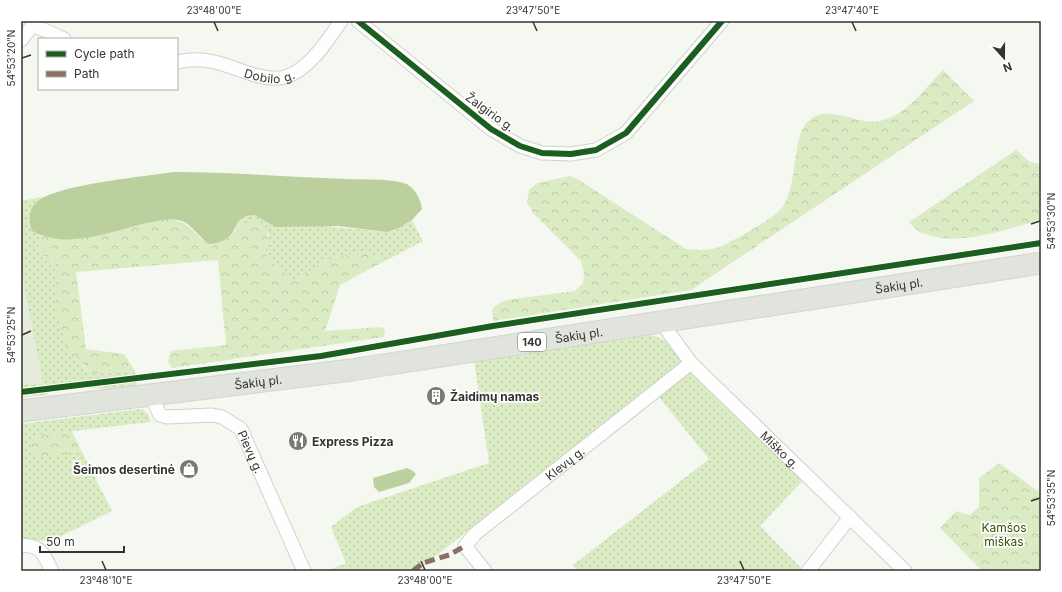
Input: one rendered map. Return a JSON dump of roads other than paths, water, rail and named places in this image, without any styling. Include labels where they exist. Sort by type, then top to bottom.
[{"type":"main road","name":"Šakių pl.","points":[[21,411],[351,370],[1041,263]]},
{"type":"street","name":"Dobilo g.","points":[[178,62],[193,59],[205,59],[248,73],[266,77],[285,77],[302,68],[341,21]]},
{"type":"street","name":"Žalgirio g.","points":[[358,21],[491,129],[520,146],[542,153],[571,154],[596,150],[626,133],[722,21]]},
{"type":"street","points":[[21,40],[35,23],[62,38]]},
{"type":"street","name":"Miško g.","points":[[661,322],[691,363],[905,571]]},
{"type":"street","name":"Klevų g.","points":[[485,571],[465,546],[475,534],[691,363]]},
{"type":"street","name":"Pievų g.","points":[[153,395],[154,404],[160,415],[167,417],[212,415],[222,417],[241,429],[304,571]]},
{"type":"street","points":[[808,571],[850,517]]},
{"type":"street","points":[[21,545],[31,546],[41,550],[52,571]]},
{"type":"place","name":"Žaidimų namas","points":[[436,396]]},
{"type":"place","name":"Express Pizza","points":[[298,441]]},
{"type":"place","name":"Šeimos desertinė","points":[[189,469]]},
{"type":"park label","name":"Kamšos miškas","points":[[1004,534]]}]
